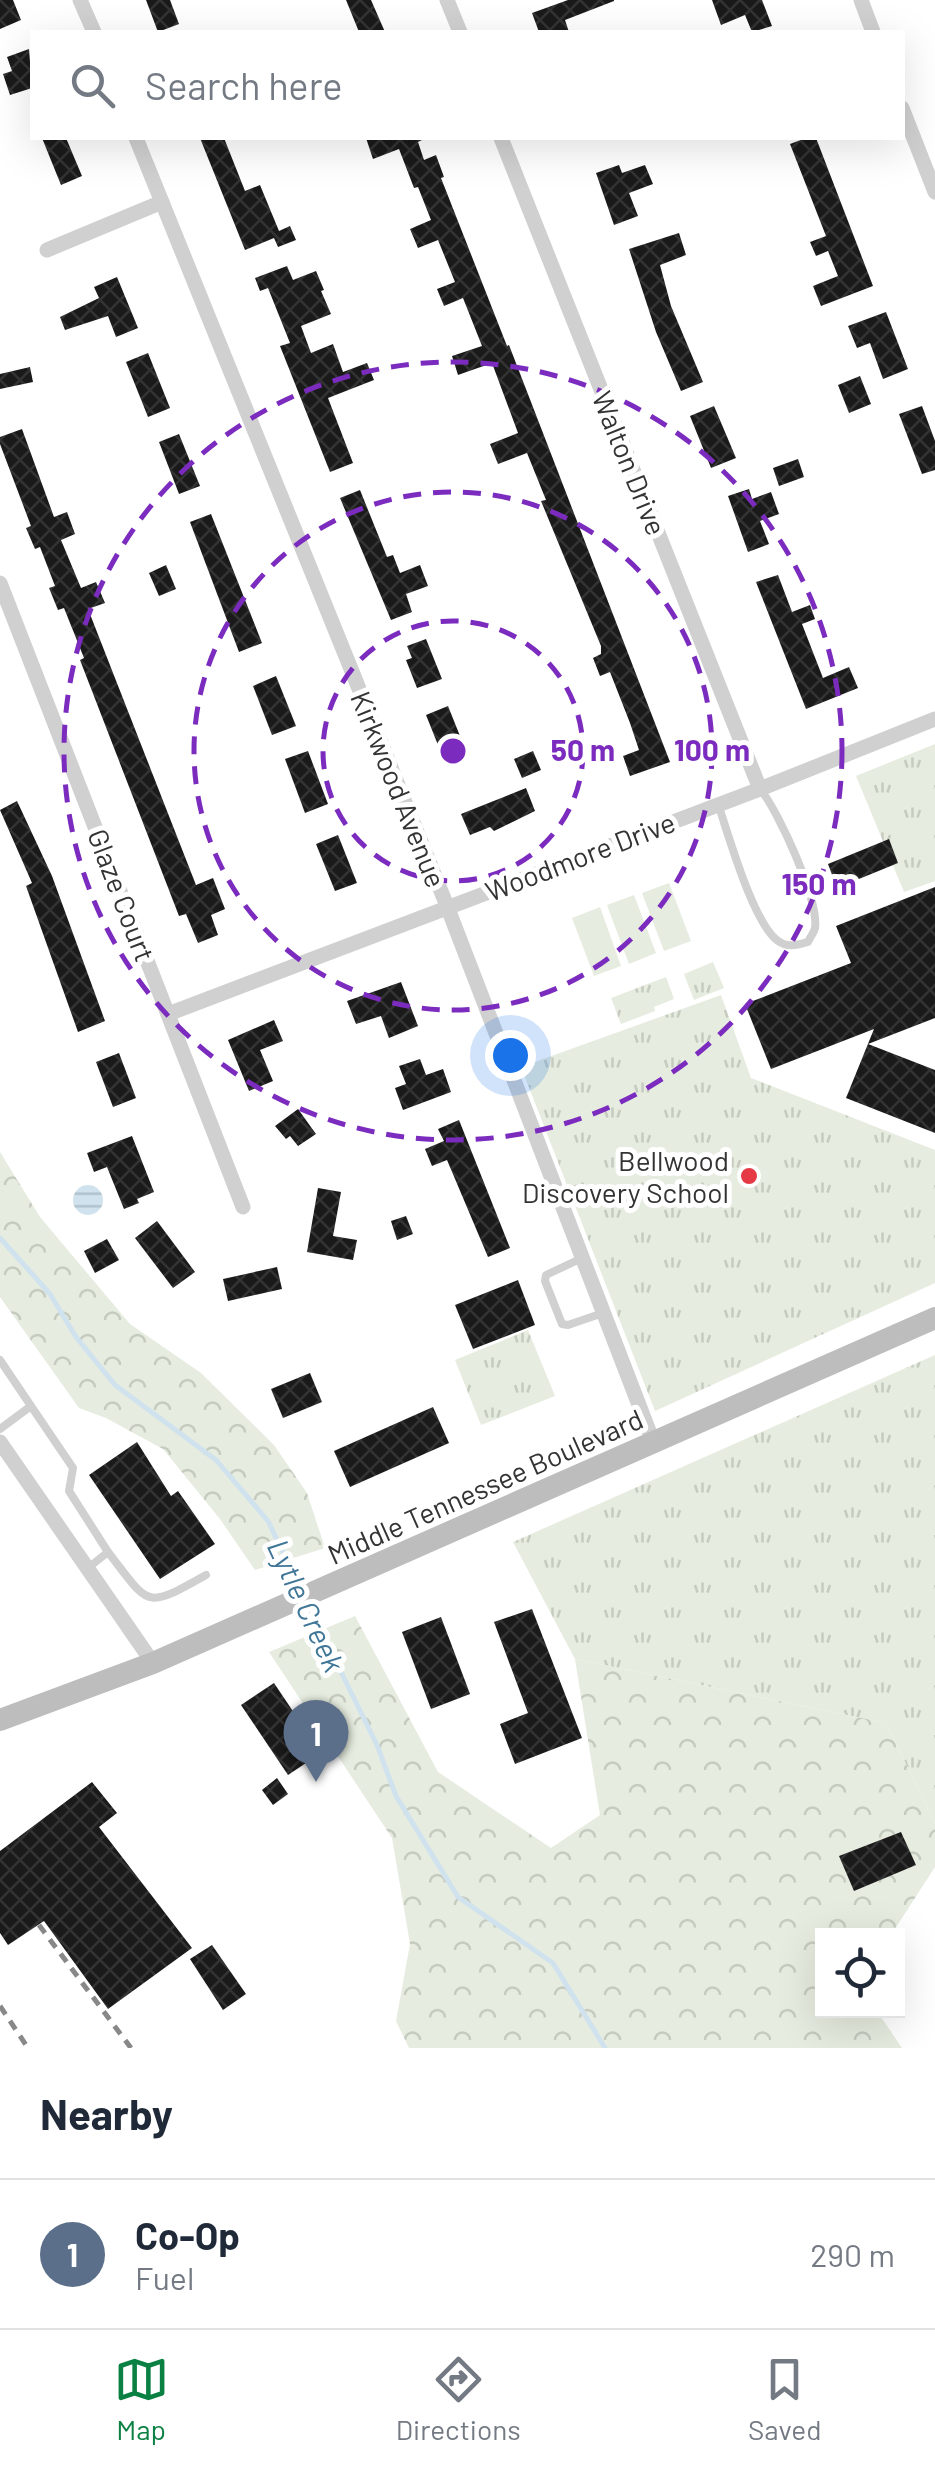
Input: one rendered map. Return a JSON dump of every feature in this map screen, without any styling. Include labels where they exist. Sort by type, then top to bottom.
[{"type":"main road","name":"Middle Tennessee Boulevard","points":[[0,1720],[153,1663],[935,1318]]},
{"type":"street","points":[[80,0],[93,30]]},
{"type":"street","points":[[447,0],[459,30]]},
{"type":"street","points":[[860,0],[872,30]]},
{"type":"street","points":[[905,116],[935,192]]},
{"type":"street","name":"Kirkwood Avenue","points":[[137,140],[446,906],[654,1444]]},
{"type":"street","name":"Walton Drive","points":[[503,140],[760,789]]},
{"type":"street","points":[[47,250],[162,202]]},
{"type":"street","name":"Glaze Court","points":[[0,584],[243,1207]]},
{"type":"street","name":"Woodmore Drive","points":[[168,1014],[760,789],[935,718]]},
{"type":"street","points":[[0,1442],[153,1663]]},
{"type":"lane","points":[[718,804],[759,916],[778,940],[792,946],[808,942],[815,928],[810,893],[773,804],[760,789]]},
{"type":"lane","points":[[582,1258],[546,1275],[562,1324],[604,1313]]},
{"type":"lane","points":[[0,1360],[73,1468],[69,1491],[143,1597],[165,1598],[206,1576]]},
{"type":"lane","points":[[0,1429],[31,1406]]},
{"type":"lane","points":[[88,1568],[108,1552]]},
{"type":"green space","points":[[935,744],[935,881],[904,892],[856,776]]},
{"type":"green space","points":[[669,883],[691,941],[664,951],[642,893]]},
{"type":"green space","points":[[634,895],[656,953],[629,964],[607,905]]},
{"type":"green space","points":[[600,907],[621,966],[594,976],[572,918]]},
{"type":"green space","points":[[713,962],[724,988],[694,1000],[684,974]]},
{"type":"green space","points":[[666,977],[674,999],[621,1024],[611,998]]},
{"type":"green space","points":[[721,995],[751,1078],[935,1150],[935,1283],[655,1411],[521,1067]]},
{"type":"green space","points":[[0,1152],[40,1217],[130,1324],[201,1373],[274,1445],[307,1493],[325,1548],[255,1570],[220,1519],[163,1449],[79,1408],[0,1297]]},
{"type":"green space","points":[[528,1330],[555,1396],[481,1425],[455,1360]]},
{"type":"green space","points":[[935,1355],[935,1824],[886,1723],[575,1659],[513,1542]]},
{"type":"green space","points":[[355,1616],[438,1772],[551,1848],[600,1815],[575,1659],[886,1723],[935,1824],[935,1867],[896,1928],[815,1928],[815,2018],[882,2018],[902,2048],[409,2048],[396,2021],[410,1944],[392,1838],[269,1652]]},
{"type":"water","points":[[88,1185],[102,1194],[103,1200],[94,1214],[88,1215],[74,1206],[73,1200],[82,1186]]},
{"type":"building","points":[[0,0],[13,0],[21,20],[0,29]]},
{"type":"building","points":[[146,0],[170,0],[179,24],[157,30]]},
{"type":"building","points":[[346,0],[371,0],[384,30],[358,30]]},
{"type":"building","points":[[568,0],[614,0],[565,20],[568,30],[538,30],[532,13]]},
{"type":"building","points":[[712,0],[762,0],[772,26],[751,30],[745,15],[721,25]]},
{"type":"building","points":[[29,49],[30,89],[10,95],[3,74],[12,71],[7,57]]},
{"type":"building","points":[[43,140],[67,140],[82,176],[61,185]]},
{"type":"building","points":[[201,140],[225,140],[245,191],[260,185],[279,231],[290,226],[296,240],[278,247],[274,238],[245,250]]},
{"type":"building","points":[[367,140],[422,140],[418,142],[424,160],[436,155],[444,177],[441,178],[670,762],[630,776],[623,756],[639,750],[610,672],[600,676],[593,658],[601,654],[601,646],[541,501],[546,500],[527,453],[498,464],[490,444],[518,433],[492,363],[458,375],[452,356],[482,346],[463,298],[444,306],[437,289],[455,282],[438,240],[418,248],[410,229],[431,220],[399,149],[373,159]]},
{"type":"building","points":[[817,140],[873,286],[821,306],[813,286],[838,276],[828,251],[816,256],[810,242],[826,236],[790,144]]},
{"type":"building","points":[[619,165],[622,173],[645,165],[653,184],[629,193],[638,216],[614,225],[596,173]]},
{"type":"building","points":[[679,233],[686,255],[660,265],[671,306],[703,382],[681,391],[656,332],[629,249]]},
{"type":"building","points":[[287,266],[293,280],[316,271],[331,314],[301,326],[311,353],[333,344],[343,372],[367,363],[374,380],[328,398],[353,463],[330,472],[280,346],[290,343],[268,288],[260,291],[255,278]]},
{"type":"building","points":[[117,277],[138,328],[116,337],[108,316],[65,330],[60,317],[99,298],[94,287]]},
{"type":"building","points":[[886,312],[908,369],[883,379],[870,343],[857,348],[848,326]]},
{"type":"building","points":[[148,353],[170,408],[148,417],[126,362]]},
{"type":"building","points":[[30,367],[33,382],[0,389],[0,374]]},
{"type":"building","points":[[860,376],[871,404],[849,413],[838,385]]},
{"type":"building","points":[[714,406],[736,458],[711,468],[690,416]]},
{"type":"building","points":[[922,406],[935,441],[935,470],[922,474],[899,414]]},
{"type":"building","points":[[22,429],[54,517],[67,512],[75,534],[61,540],[81,588],[96,582],[105,603],[88,609],[196,885],[213,878],[225,909],[211,915],[218,935],[198,943],[186,914],[179,916],[80,660],[84,658],[64,608],[58,610],[49,588],[55,586],[40,547],[35,549],[26,528],[31,526],[0,444],[0,437]]},
{"type":"building","points":[[179,434],[200,486],[179,494],[159,442]]},
{"type":"building","points":[[798,459],[804,477],[779,486],[773,468]]},
{"type":"building","points":[[749,489],[752,499],[771,492],[779,514],[760,521],[769,544],[748,552],[728,496]]},
{"type":"building","points":[[360,490],[387,557],[393,555],[400,573],[420,565],[428,586],[406,594],[412,612],[391,620],[340,498]]},
{"type":"building","points":[[211,514],[262,643],[239,652],[190,522]]},
{"type":"building","points":[[166,565],[176,589],[159,596],[149,573]]},
{"type":"building","points":[[778,575],[792,612],[810,605],[815,619],[802,624],[823,678],[849,667],[858,688],[806,709],[756,582]]},
{"type":"building","points":[[426,639],[442,679],[417,688],[406,660],[412,658],[407,646]]},
{"type":"building","points":[[276,676],[296,726],[272,735],[253,686]]},
{"type":"building","points":[[448,706],[468,756],[446,765],[426,715]]},
{"type":"building","points":[[308,751],[328,804],[305,813],[285,759]]},
{"type":"building","points":[[533,751],[541,770],[522,778],[514,759]]},
{"type":"building","points":[[526,788],[535,811],[494,831],[490,827],[470,835],[461,814]]},
{"type":"building","points":[[17,801],[52,876],[105,1021],[78,1032],[26,886],[32,883],[0,810]]},
{"type":"building","points":[[338,835],[357,883],[335,891],[316,844]]},
{"type":"building","points":[[889,839],[898,863],[837,888],[828,864]]},
{"type":"building","points":[[935,887],[935,1018],[868,1044],[935,1070],[935,1133],[846,1098],[874,1029],[771,1069],[745,1004],[851,963],[836,926]]},
{"type":"building","points":[[401,982],[418,1026],[389,1038],[381,1016],[356,1024],[347,1001]]},
{"type":"building","points":[[274,1020],[283,1041],[260,1050],[273,1081],[249,1091],[228,1040]]},
{"type":"building","points":[[119,1053],[136,1098],[113,1107],[96,1062]]},
{"type":"building","points":[[420,1059],[426,1075],[443,1069],[451,1092],[403,1110],[395,1088],[406,1084],[399,1066]]},
{"type":"building","points":[[298,1109],[316,1134],[298,1146],[275,1126]]},
{"type":"building","points":[[459,1120],[510,1248],[488,1257],[447,1160],[432,1166],[425,1149],[444,1141],[438,1129]]},
{"type":"building","points":[[132,1136],[154,1192],[124,1209],[107,1167],[94,1172],[87,1153]]},
{"type":"building","points":[[318,1188],[341,1192],[333,1236],[357,1240],[353,1260],[307,1252]]},
{"type":"building","points":[[406,1216],[413,1234],[397,1240],[391,1221]]},
{"type":"building","points":[[157,1221],[195,1272],[173,1288],[135,1238]]},
{"type":"building","points":[[107,1239],[119,1260],[95,1273],[84,1251]]},
{"type":"building","points":[[277,1267],[282,1289],[228,1301],[223,1279]]},
{"type":"building","points":[[518,1280],[535,1325],[473,1349],[455,1305]]},
{"type":"building","points":[[310,1373],[322,1402],[283,1418],[271,1389]]},
{"type":"building","points":[[433,1407],[449,1443],[350,1487],[334,1451]]},
{"type":"building","points":[[137,1442],[171,1496],[178,1491],[215,1544],[160,1579],[89,1475]]},
{"type":"building","points":[[532,1609],[582,1738],[515,1764],[500,1724],[528,1713],[494,1622]]},
{"type":"building","points":[[441,1617],[470,1694],[431,1709],[402,1632]]},
{"type":"building","points":[[274,1683],[321,1753],[288,1775],[241,1705]]},
{"type":"building","points":[[277,1778],[288,1794],[273,1805],[262,1790]]},
{"type":"building","points":[[92,1782],[117,1813],[99,1827],[192,1948],[108,2009],[44,1921],[8,1945],[0,1933],[0,1851]]},
{"type":"building","points":[[901,1832],[916,1865],[854,1891],[839,1856]]},
{"type":"building","points":[[212,1945],[246,1994],[223,2010],[190,1959]]},
{"type":"waterway","name":"Lytle Creek","points":[[0,1238],[50,1294],[76,1337],[115,1385],[216,1460],[268,1521],[300,1588]]},
{"type":"waterway","name":"Lytle Creek","points":[[307,1603],[377,1745],[396,1796],[458,1897],[553,1963],[605,2048]]},
{"type":"railway","points":[[39,1925],[131,2048]]},
{"type":"railway","points":[[0,2006],[28,2048]]},
{"type":"place","name":"Bellwood Discovery School","points":[[749,1176]]},
{"type":"place","name":"Co-Op","points":[[316,1782]]}]
